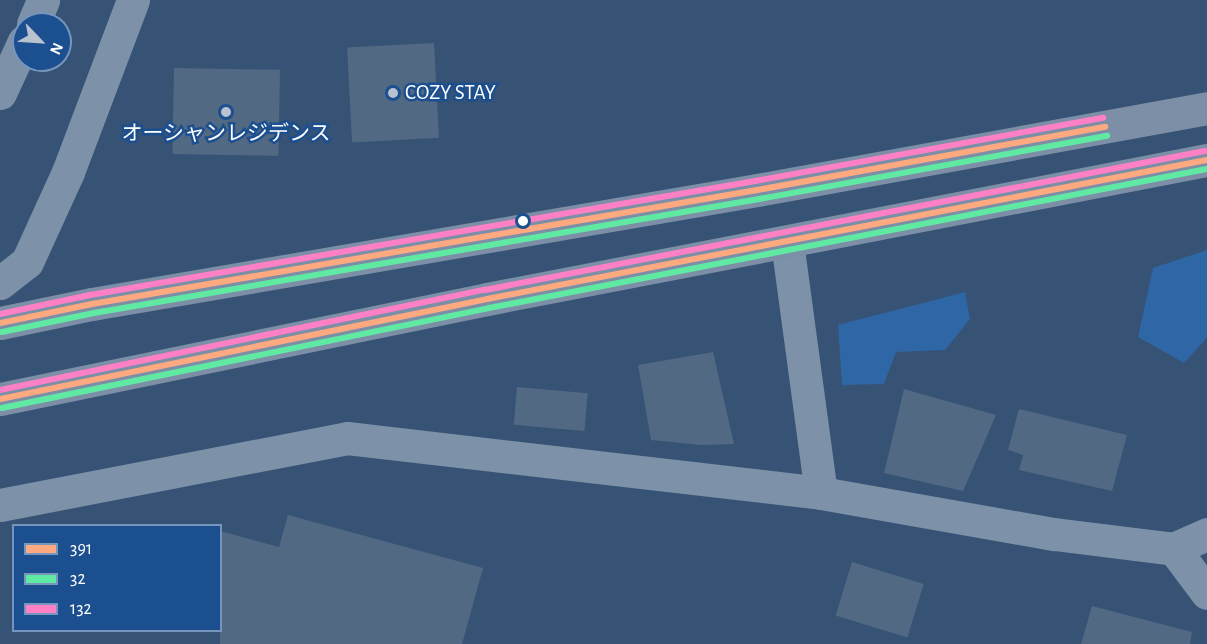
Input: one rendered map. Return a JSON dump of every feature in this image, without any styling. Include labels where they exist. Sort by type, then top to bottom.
[{"type":"main road","points":[[0,323],[92,304],[746,192],[1207,108]]},
{"type":"main road","points":[[0,399],[487,299],[1207,160]]},
{"type":"street","points":[[0,283],[27,262],[68,172],[133,0]]},
{"type":"street","points":[[0,93],[12,67]]},
{"type":"street","points":[[787,242],[821,492]]},
{"type":"street","points":[[0,505],[347,438],[821,492],[1054,534],[1174,549],[1207,534]]},
{"type":"street","points":[[1174,549],[1207,593]]},
{"type":"shaded area","points":[[1207,250],[1207,338],[1184,363],[1138,337],[1153,268]]},
{"type":"shaded area","points":[[965,292],[970,319],[945,350],[896,352],[884,384],[842,385],[838,325]]},
{"type":"building","name":"COZY STAY","points":[[434,43],[439,138],[352,142],[347,48]]},
{"type":"building","name":"オーシャンレジデンス","points":[[174,68],[280,70],[278,156],[172,154]]},
{"type":"building","points":[[713,352],[734,444],[701,445],[651,440],[638,365]]},
{"type":"building","points":[[517,387],[588,393],[584,431],[514,425]]},
{"type":"building","points":[[904,389],[996,415],[963,491],[884,473]]},
{"type":"building","points":[[1019,409],[1127,435],[1112,491],[1019,470],[1023,455],[1008,450]]},
{"type":"building","points":[[288,515],[483,568],[462,644],[220,644],[222,532],[279,547]]},
{"type":"building","points":[[852,562],[924,584],[907,637],[836,616]]},
{"type":"building","points":[[1092,606],[1192,632],[1190,644],[1081,644]]},
{"type":"transit line","name":"132","points":[[0,314],[90,295],[755,181],[1103,118]]},
{"type":"transit line","name":"391","points":[[0,323],[92,304],[757,190],[1105,127]]},
{"type":"transit line","name":"32","points":[[2,332],[94,313],[759,199],[1107,136]]},
{"type":"transit line","name":"132","points":[[0,390],[485,290],[1205,151]]},
{"type":"transit line","name":"391","points":[[0,399],[487,299],[1207,160]]},
{"type":"transit line","name":"32","points":[[2,408],[489,308],[1207,169]]},
{"type":"place","name":"COZY STAY","points":[[393,93]]},
{"type":"place","name":"オーシャンレジデンス","points":[[226,112]]}]
